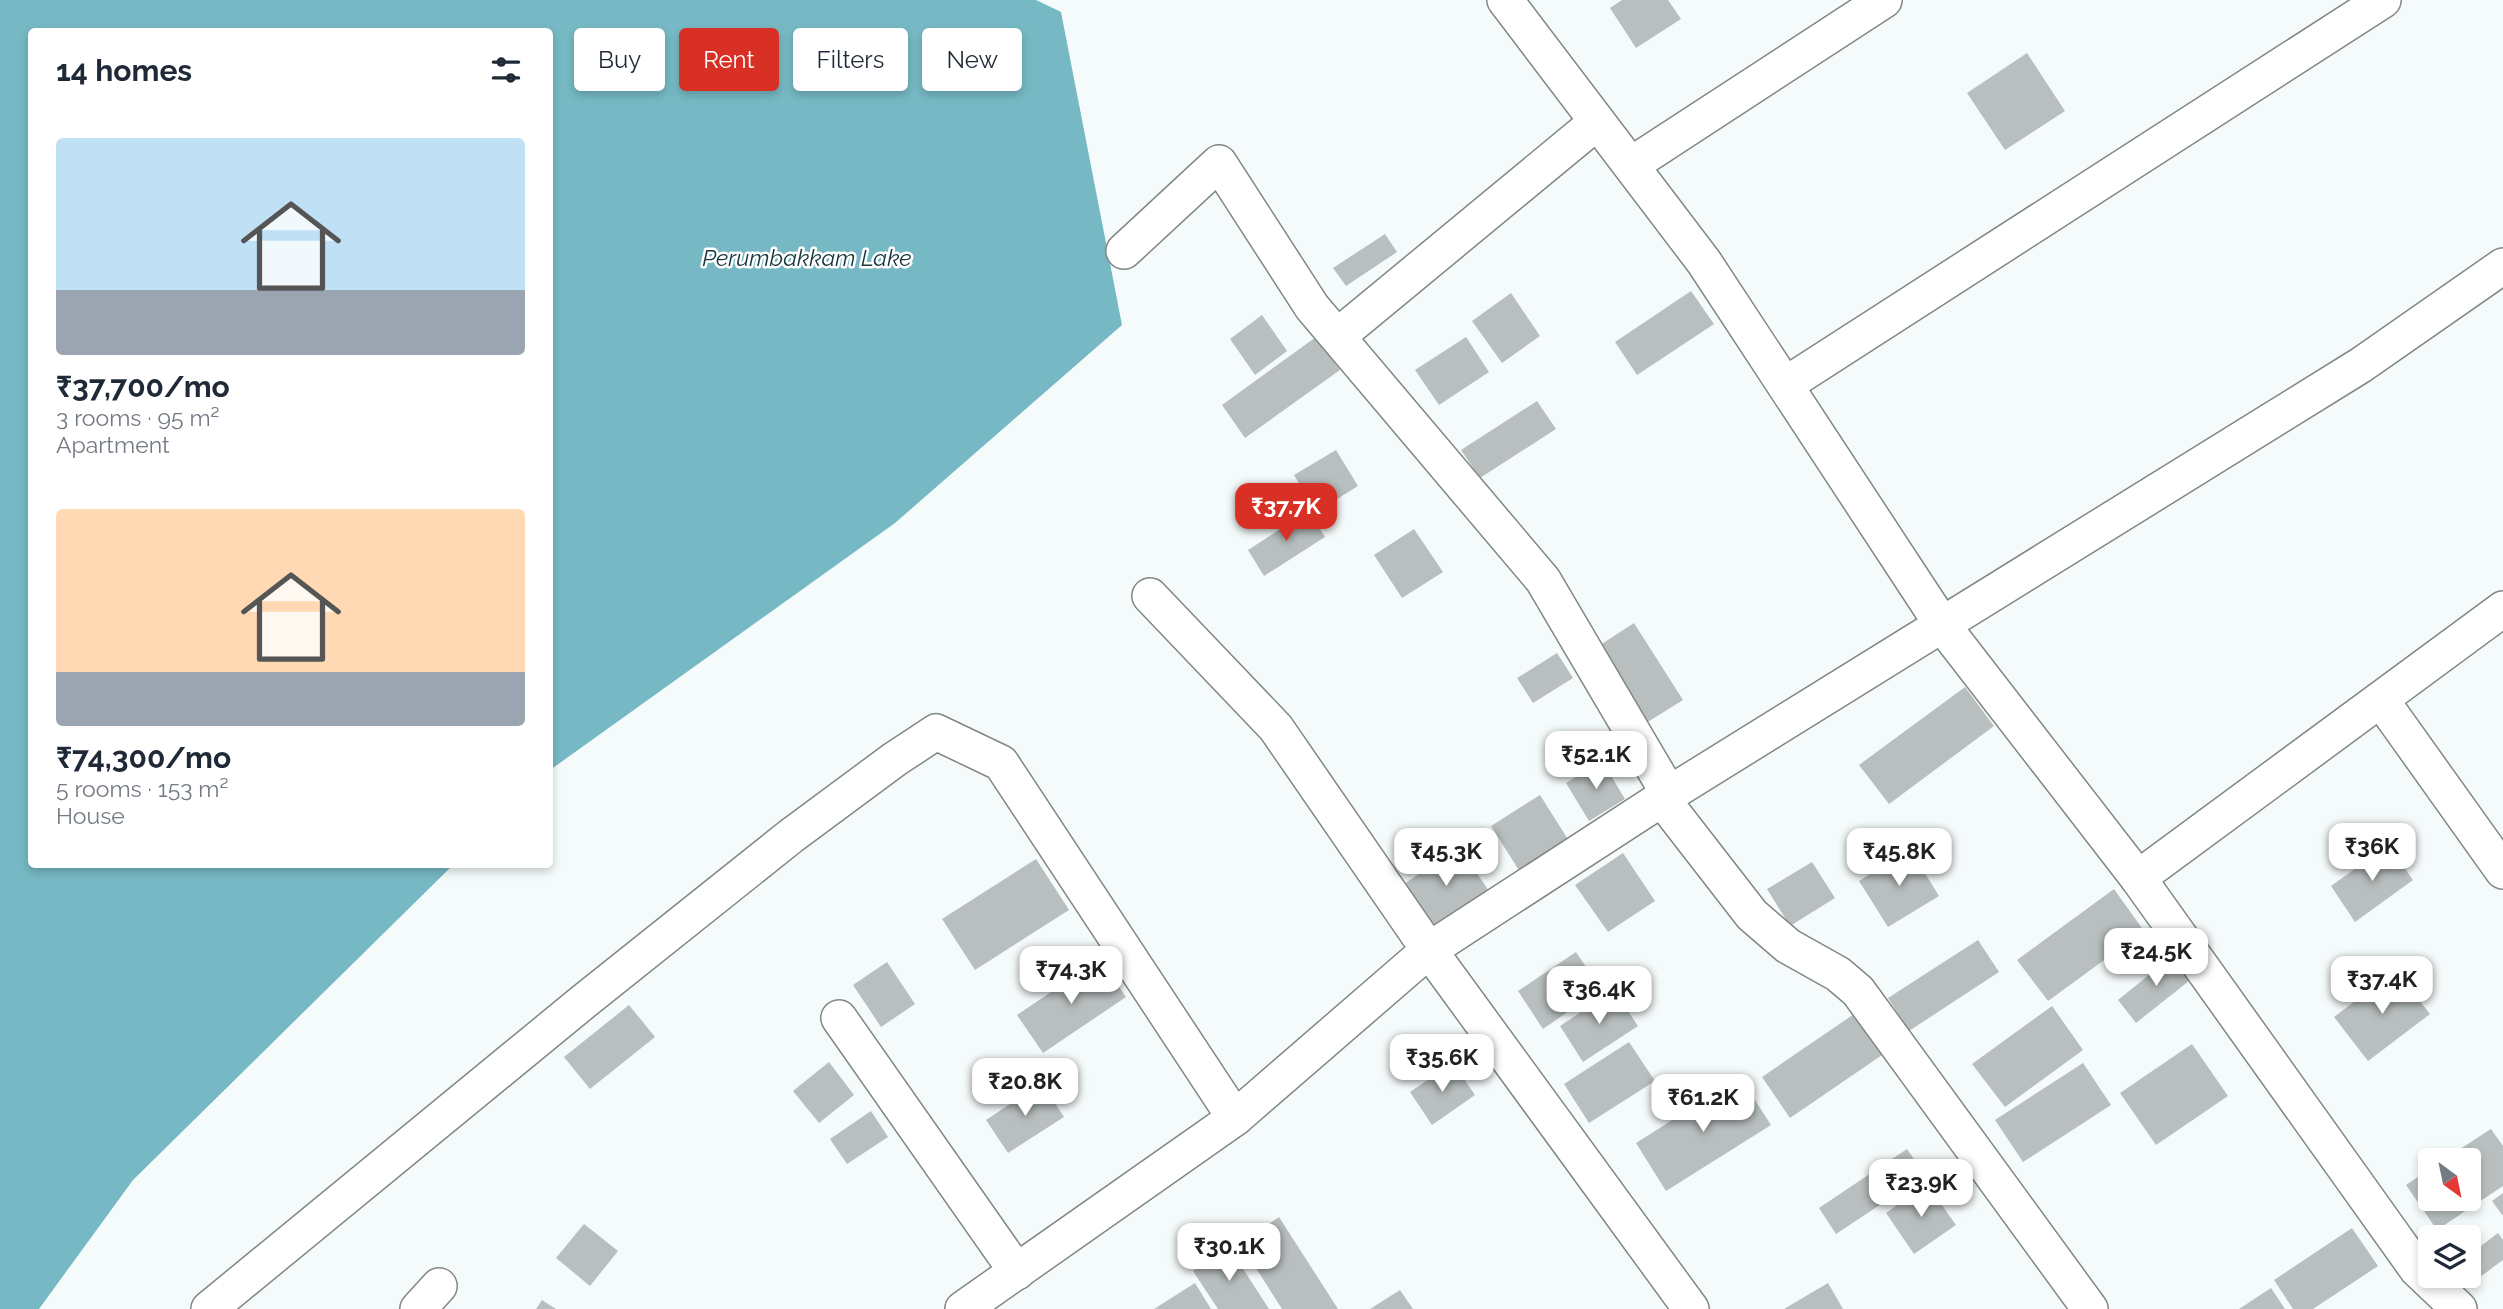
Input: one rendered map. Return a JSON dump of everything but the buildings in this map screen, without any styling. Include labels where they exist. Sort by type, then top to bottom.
[{"type":"street","points":[[1505,0],[1704,262],[1943,626],[2138,878],[2417,1269],[2459,1309]]},
{"type":"street","points":[[1630,165],[1884,0]]},
{"type":"street","points":[[1785,385],[2382,0]]},
{"type":"street","points":[[1338,336],[1597,121]]},
{"type":"street","points":[[1124,251],[1219,163],[1312,307],[1543,580],[1665,797],[1752,915],[1788,946],[1838,974],[1858,991],[2090,1309]]},
{"type":"street","points":[[963,1309],[1235,1118],[1429,950],[1665,797],[2361,365],[2503,266]]},
{"type":"street","points":[[1150,596],[1276,728],[1429,950],[1691,1309]]},
{"type":"street","points":[[2138,878],[2503,609]]},
{"type":"street","points":[[2381,700],[2503,871]]},
{"type":"street","points":[[209,1309],[572,1011],[791,836],[936,732],[1002,763],[1235,1118]]},
{"type":"street","points":[[839,1018],[1017,1272]]},
{"type":"water","name":"Perumbakkam Lake","points":[[0,0],[1036,0],[1061,12],[1122,325],[895,523],[553,768],[553,28],[28,28],[28,868],[450,868],[133,1180],[39,1309],[0,1309]]}]
